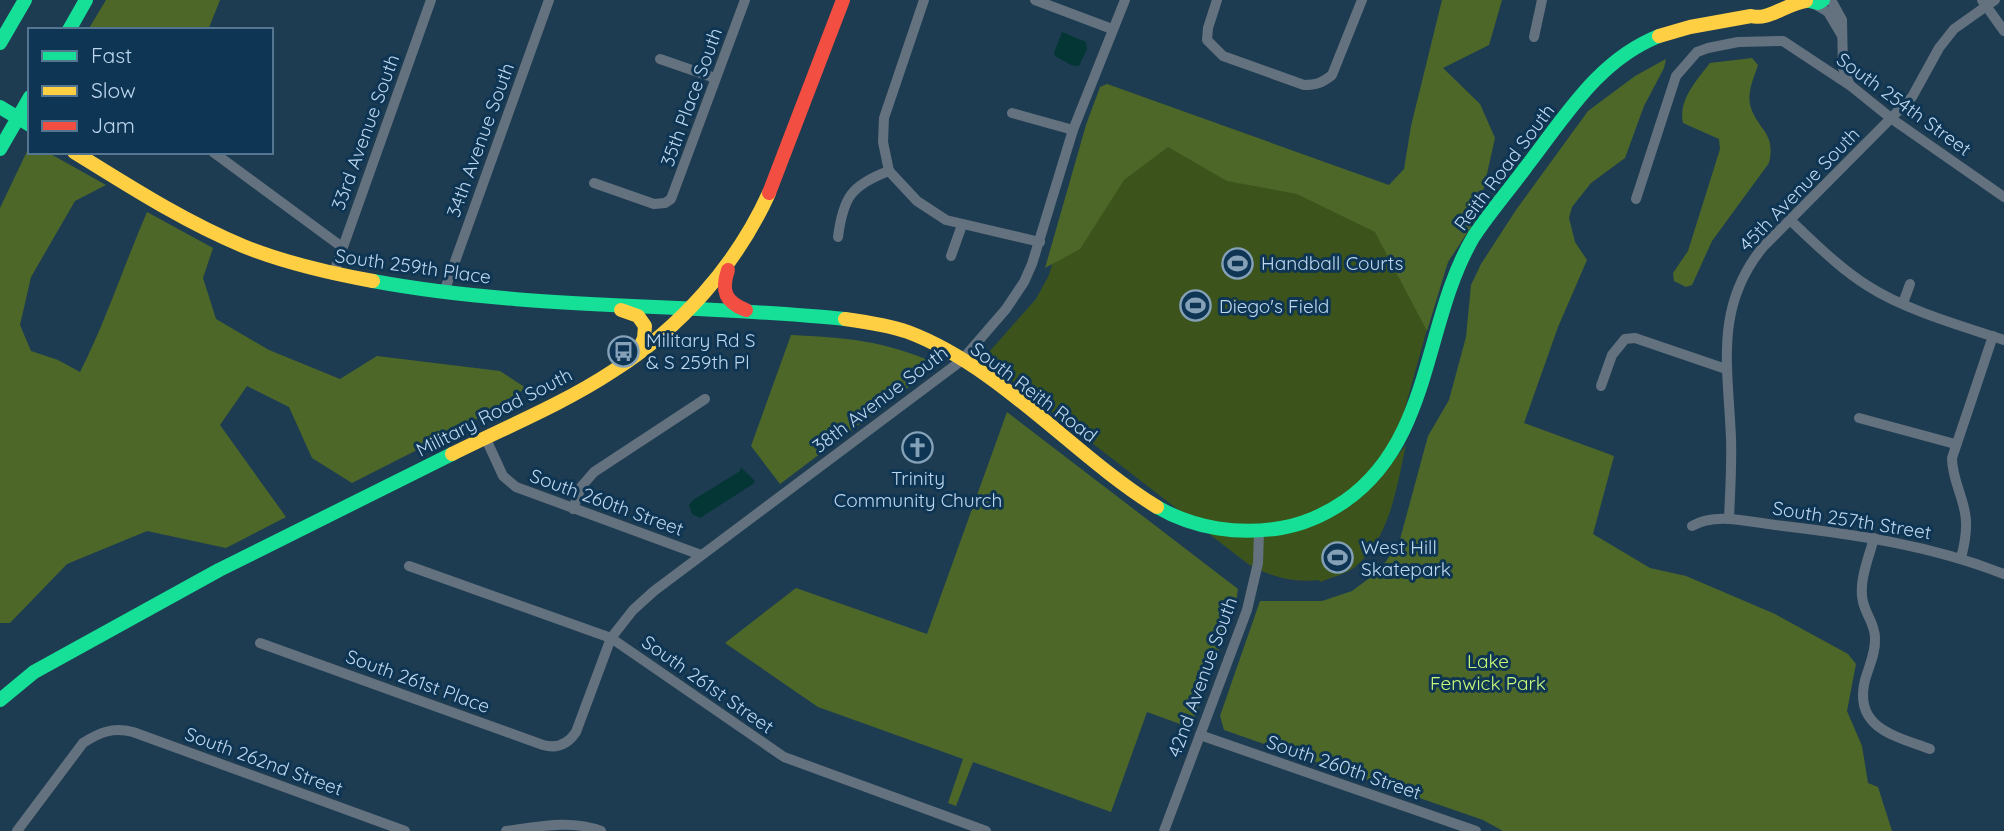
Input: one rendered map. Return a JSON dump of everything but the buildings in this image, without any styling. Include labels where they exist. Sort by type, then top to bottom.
[{"type":"main road","points":[[0,43],[25,0]]},
{"type":"main road","points":[[70,28],[86,0]]},
{"type":"main road","name":"Military Road South","points":[[0,700],[34,672],[219,570],[486,439],[587,387],[635,357],[691,309],[734,255],[755,220],[774,183],[843,0]]},
{"type":"main road","name":"Reith Road South","points":[[1751,16],[1756,10],[1784,0]]},
{"type":"main road","name":"Reith Road South","points":[[1259,532],[1305,522],[1323,513],[1347,500],[1381,468],[1413,415],[1460,260],[1483,222],[1608,65],[1630,49],[1674,29],[1751,16],[1765,17],[1796,2],[1812,1]]},
{"type":"main road","points":[[0,149],[28,100]]},
{"type":"main road","points":[[0,107],[28,124]]},
{"type":"main road","name":"South 259th Place","points":[[77,154],[141,193],[208,229],[267,255],[333,275],[390,286],[504,299],[691,309]]},
{"type":"main road","points":[[734,255],[723,286],[724,295],[732,305],[761,314]]},
{"type":"main road","points":[[589,304],[634,313],[640,318],[646,335],[635,357]]},
{"type":"main road","name":"South Reith Road","points":[[691,309],[842,319],[881,325],[913,335],[992,381],[1135,492],[1165,511],[1203,524],[1259,532]]},
{"type":"street","name":"33rd Avenue South","points":[[333,275],[431,0]]},
{"type":"street","name":"34th Avenue South","points":[[444,292],[549,0]]},
{"type":"street","name":"35th Place South","points":[[594,183],[654,204],[664,203],[675,192],[745,0]]},
{"type":"street","points":[[925,0],[884,118],[883,142],[888,171],[929,210],[946,220],[1040,242]]},
{"type":"street","points":[[1035,0],[1112,29]]},
{"type":"street","name":"38th Avenue South","points":[[564,744],[576,732],[611,638],[633,610],[653,591],[961,361],[1006,309],[1024,282],[1040,242],[1073,130],[1125,0]]},
{"type":"street","points":[[1217,0],[1207,40],[1223,56],[1304,85],[1323,82],[1332,75],[1362,0]]},
{"type":"street","points":[[1534,37],[1542,0]]},
{"type":"street","points":[[1831,0],[1842,20],[1843,68],[1851,86]]},
{"type":"street","name":"45th Avenue South","points":[[1729,519],[1731,442],[1726,369],[1731,308],[1740,281],[1750,263],[1790,220],[1912,97],[1935,54],[1954,29],[1983,3],[1995,0]]},
{"type":"street","points":[[1812,1],[1828,12],[1841,34]]},
{"type":"street","points":[[1983,3],[2004,31]]},
{"type":"street","name":"South 254th Street","points":[[1636,199],[1676,76],[1686,63],[1698,52],[1708,48],[1738,43],[1783,41],[1851,86],[1892,119],[2004,197]]},
{"type":"street","points":[[660,59],[715,78]]},
{"type":"street","points":[[1013,113],[1073,130]]},
{"type":"street","points":[[216,154],[342,247]]},
{"type":"street","points":[[838,237],[846,204],[852,192],[864,180],[888,171]]},
{"type":"street","points":[[1790,220],[1846,272],[1871,289],[2004,340]]},
{"type":"street","points":[[951,256],[962,225]]},
{"type":"street","points":[[1903,303],[1910,284]]},
{"type":"street","points":[[1961,558],[1966,537],[1965,512],[1952,473],[1952,458],[1993,336]]},
{"type":"street","points":[[1601,386],[1612,355],[1625,339],[1635,338],[1726,369]]},
{"type":"street","points":[[573,509],[581,487],[594,472],[705,399]]},
{"type":"street","points":[[1859,418],[1955,444]]},
{"type":"street","name":"South 260th Street","points":[[486,439],[503,476],[516,487],[701,555]]},
{"type":"street","name":"South 257th Street","points":[[1692,526],[1708,519],[1729,519],[1874,538],[1961,558],[2004,574]]},
{"type":"street","name":"42nd Avenue South","points":[[1164,831],[1247,610],[1258,563],[1259,532]]},
{"type":"street","points":[[1874,538],[1863,583],[1863,602],[1875,631],[1875,642],[1862,698],[1867,715],[1888,733],[1930,749]]},
{"type":"street","name":"South 261st Street","points":[[409,566],[611,638],[784,757],[986,831]]},
{"type":"street","name":"South 261st Place","points":[[260,643],[543,745],[555,747],[564,744]]},
{"type":"street","name":"South 262nd Street","points":[[17,831],[83,743],[110,730],[133,732],[405,831]]},
{"type":"street","name":"South 260th Street","points":[[1200,735],[1476,831]]},
{"type":"street","points":[[506,831],[555,825],[574,825],[601,831]]},
{"type":"green space","points":[[106,0],[220,0],[209,28],[89,28]]},
{"type":"green space","points":[[1442,0],[1502,0],[1489,45],[1443,68],[1480,104],[1495,138],[1477,218],[1448,262],[1427,331],[1375,232],[1297,194],[1227,181],[1168,147],[1124,180],[1080,249],[1045,268],[1086,125],[1100,87],[1107,84],[1389,185],[1404,169],[1411,126]]},
{"type":"green space","points":[[1752,58],[1758,65],[1749,97],[1754,116],[1768,138],[1771,153],[1769,163],[1712,241],[1692,285],[1686,287],[1674,281],[1673,273],[1688,251],[1720,149],[1719,139],[1683,123],[1683,106],[1694,83],[1710,63]]},
{"type":"green space","name":"Lake Fenwick Park","points":[[1666,59],[1644,106],[1625,158],[1591,183],[1572,207],[1569,218],[1575,242],[1587,260],[1558,327],[1524,423],[1614,456],[1593,534],[1650,568],[1686,576],[1775,614],[1848,654],[1856,664],[1847,711],[1862,746],[1868,783],[1878,787],[1892,831],[1503,831],[1483,820],[1224,730],[1220,716],[1260,601],[1322,601],[1352,591],[1379,571],[1399,543],[1428,436],[1449,400],[1466,337],[1471,285],[1481,264],[1516,210],[1588,111],[1635,76]]},
{"type":"green space","points":[[1107,84],[1477,218],[1454,250],[1442,275],[1389,466],[1406,445],[1390,511],[1377,541],[1367,555],[1347,572],[1320,582],[1300,581],[1273,576],[1248,564],[989,363],[990,351],[1036,299],[1049,275]]},
{"type":"green space","points":[[28,149],[28,154],[51,154],[106,185],[75,201],[31,277],[20,325],[31,351],[58,360],[80,372],[147,212],[213,248],[203,278],[216,319],[269,350],[340,379],[377,356],[500,371],[526,388],[470,423],[352,483],[312,458],[289,407],[247,386],[220,425],[286,517],[226,548],[147,531],[67,564],[10,623],[0,623],[0,208]]},
{"type":"green space","points":[[791,335],[882,345],[934,363],[935,367],[780,484],[751,446]]},
{"type":"green space","points":[[1007,412],[1238,589],[1236,602],[1191,728],[1147,712],[1111,812],[973,762],[956,806],[948,803],[963,759],[818,707],[725,643],[796,588],[927,634]]},
{"type":"shaded area","points":[[1062,32],[1086,42],[1087,49],[1079,66],[1071,65],[1055,56]]},
{"type":"shaded area","points":[[741,467],[755,481],[753,484],[700,518],[692,514],[689,505],[693,500],[740,471]]},
{"type":"traffic: fast","points":[[0,43],[25,0]]},
{"type":"traffic: fast","points":[[70,28],[86,0]]},
{"type":"traffic: fast","points":[[1805,0],[1818,3],[1823,0]]},
{"type":"traffic: fast","points":[[1157,507],[1186,521],[1218,528],[1249,531],[1281,528],[1307,521],[1330,510],[1374,476],[1395,446],[1411,413],[1457,269],[1474,236],[1584,92],[1618,60],[1637,46],[1659,36]]},
{"type":"traffic: fast","points":[[0,149],[28,100]]},
{"type":"traffic: fast","points":[[0,107],[28,124]]},
{"type":"traffic: fast","points":[[373,281],[490,297],[550,302],[845,319]]},
{"type":"traffic: fast","points":[[0,700],[34,672],[219,570],[452,454]]},
{"type":"traffic: slow","points":[[1659,36],[1690,27],[1764,16],[1806,1]]},
{"type":"traffic: slow","points":[[77,154],[178,214],[243,246],[307,267],[373,281]]},
{"type":"traffic: slow","points":[[452,454],[574,394],[638,354],[683,315],[723,270],[756,220],[769,193]]},
{"type":"traffic: slow","points":[[621,310],[638,316],[645,326],[644,338],[637,354]]},
{"type":"traffic: slow","points":[[845,319],[908,332],[942,347],[1006,389],[1096,463],[1157,507]]},
{"type":"traffic: jam","points":[[769,193],[843,0]]},
{"type":"traffic: jam","points":[[728,270],[726,295],[733,303],[746,310]]},
{"type":"place","name":"Handball Courts","points":[[1238,263]]},
{"type":"place","name":"Diego's Field","points":[[1196,306]]},
{"type":"place","name":"Military Rd S & S 259th Pl","points":[[623,351]]},
{"type":"place","name":"Trinity Community Church","points":[[918,447]]},
{"type":"place","name":"West Hill Skatepark","points":[[1338,558]]}]
